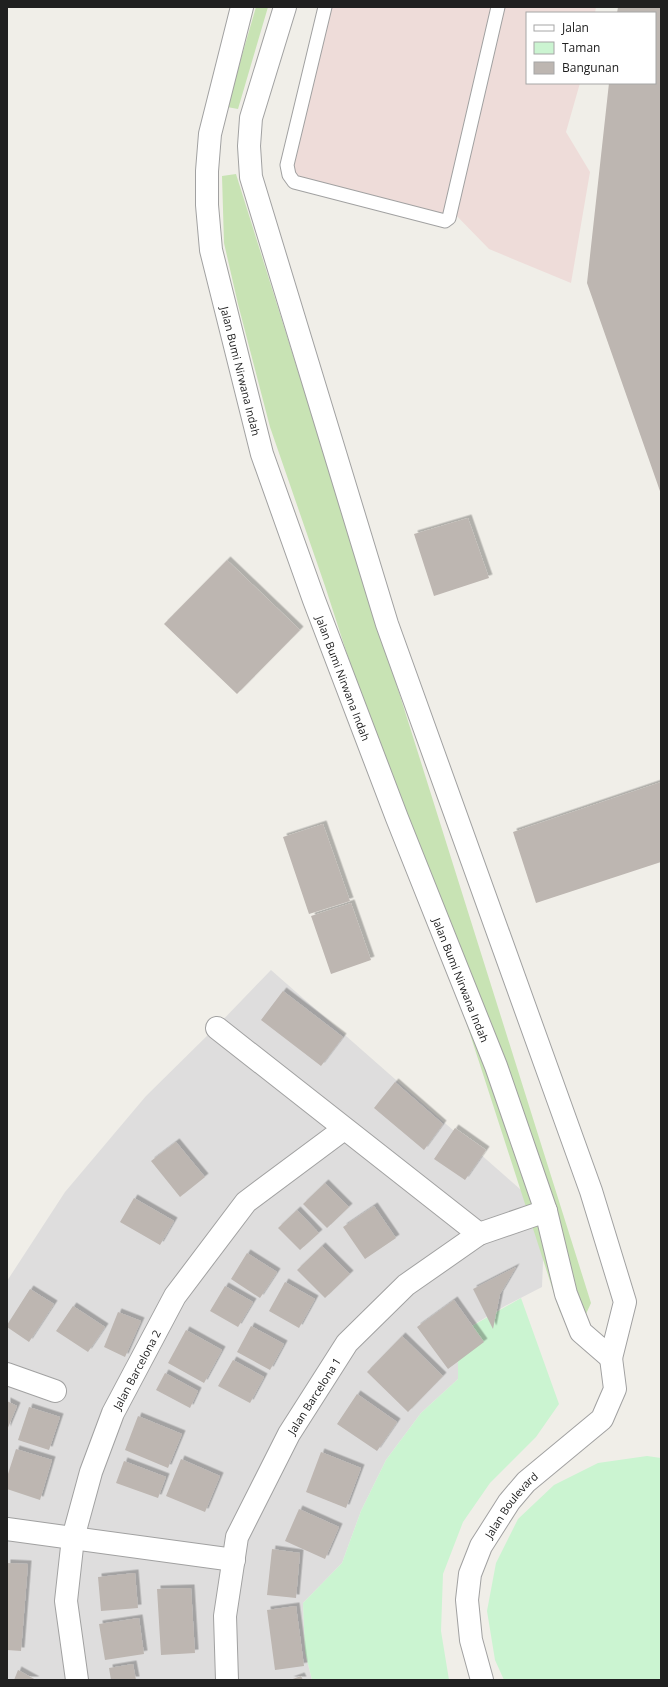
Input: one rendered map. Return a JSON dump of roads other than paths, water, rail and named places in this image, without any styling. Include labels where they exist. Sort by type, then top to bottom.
[{"type":"street","name":"Jalan Bumi Nirwana Indah","points":[[242,7],[210,134],[207,171],[207,205],[211,250],[232,326],[239,364],[262,454],[314,600],[397,818],[496,1066],[546,1211],[566,1294],[581,1332],[611,1358]]},
{"type":"street","name":"Jalan Boulevard","points":[[285,7],[251,118],[249,146],[251,177],[387,624],[591,1191],[625,1302],[611,1358],[615,1389],[602,1419],[526,1482],[509,1502],[481,1546],[470,1574],[467,1600],[471,1640],[482,1680]]},
{"type":"street","points":[[217,1028],[479,1234]]},
{"type":"street","name":"Jalan Barcelona 2","points":[[77,1680],[66,1601],[73,1538],[91,1472],[113,1413],[175,1296],[246,1202],[344,1129]]},
{"type":"street","name":"Jalan Barcelona 1","points":[[227,1680],[225,1616],[237,1537],[289,1434],[347,1343],[406,1286],[479,1234],[546,1211]]},
{"type":"street","points":[[7,1374],[55,1391]]},
{"type":"street","points":[[7,1529],[234,1560]]},
{"type":"lane","points":[[325,7],[287,165],[289,175],[294,182],[445,221],[449,218],[498,7]]}]
